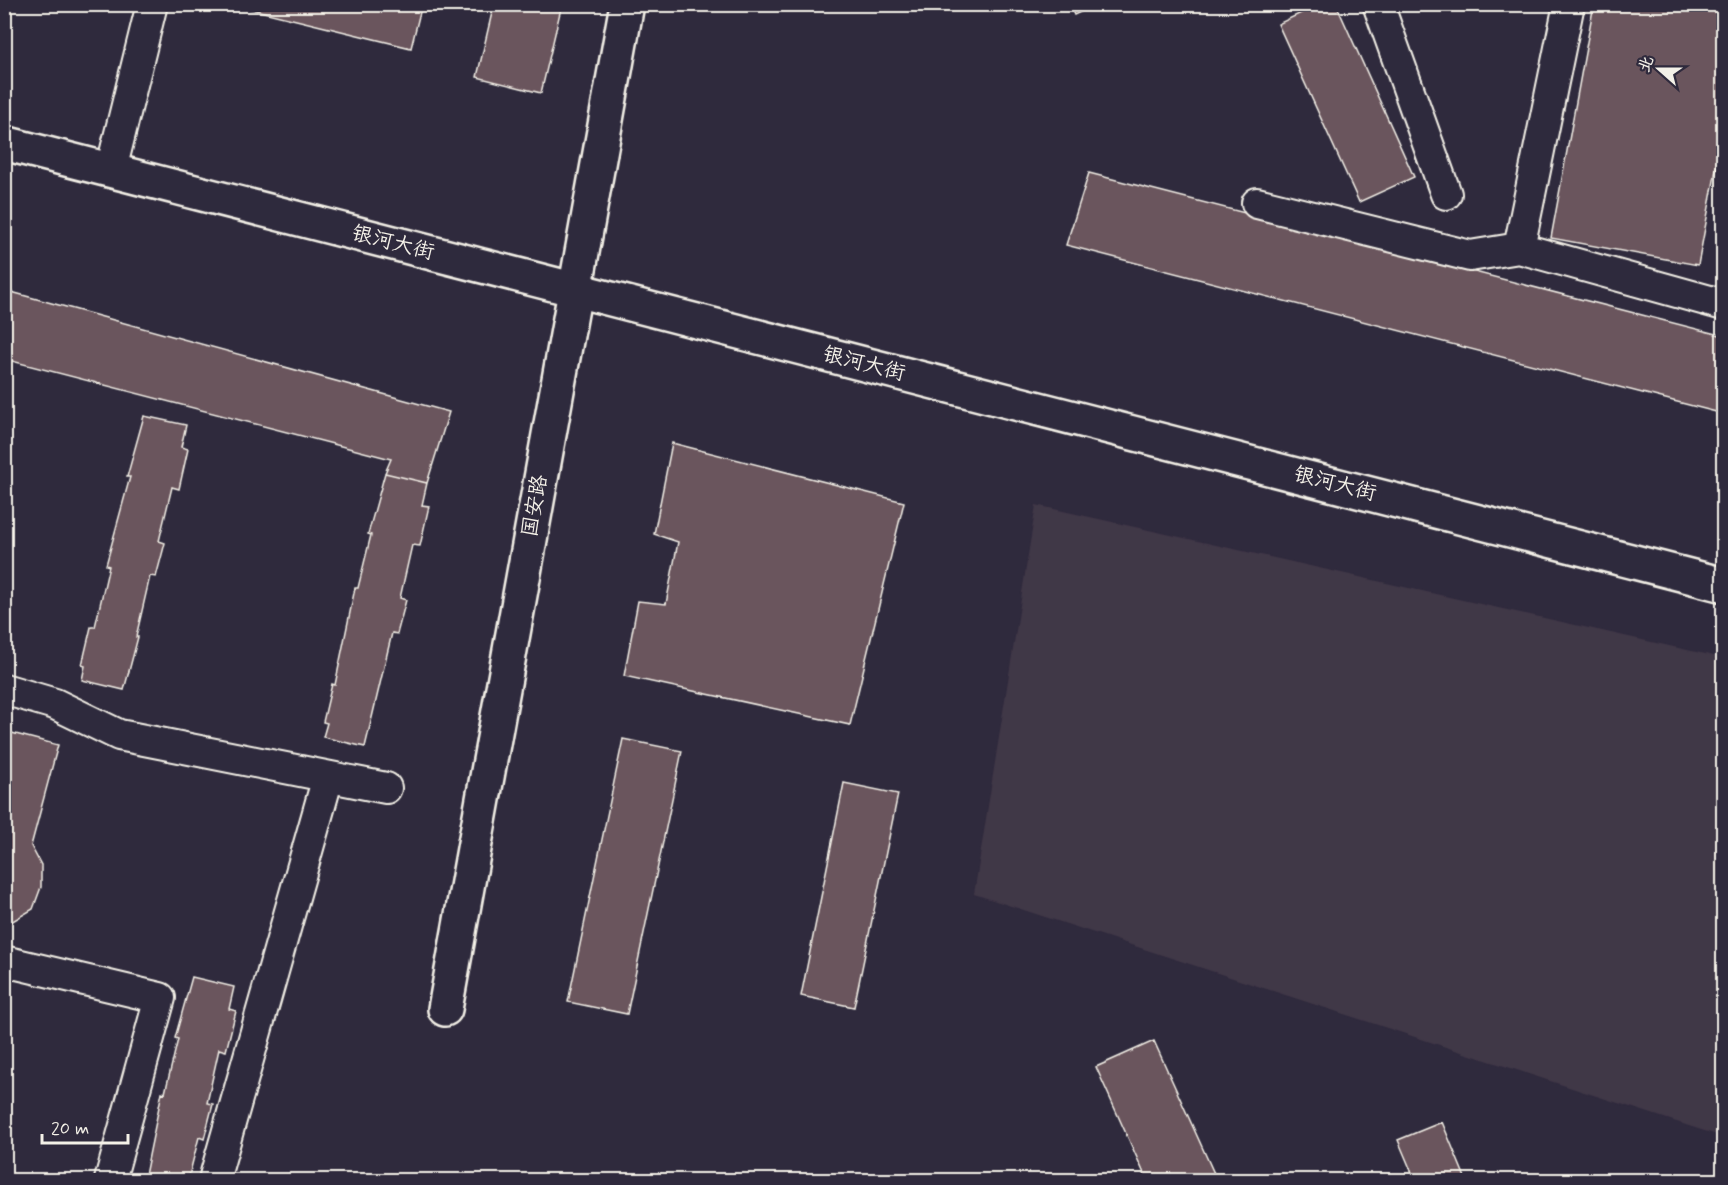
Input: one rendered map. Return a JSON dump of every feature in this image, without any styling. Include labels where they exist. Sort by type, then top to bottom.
[{"type":"main road","name":"国安路","points":[[445,1009],[627,4]]},
{"type":"main road","name":"银河大街","points":[[4,143],[1724,585]]},
{"type":"street","points":[[111,171],[152,4]]},
{"type":"street","points":[[1378,4],[1446,194]]},
{"type":"street","points":[[1519,248],[1569,4]]},
{"type":"street","points":[[1257,203],[1470,256],[1519,248],[1724,305]]},
{"type":"street","points":[[4,689],[56,704],[119,735],[386,788]]},
{"type":"street","points":[[214,1180],[328,777]]},
{"type":"street","points":[[4,961],[160,998],[110,1180]]},
{"type":"shaded area","points":[[1036,505],[1723,658],[1723,1137],[974,894]]},
{"type":"building","points":[[231,4],[422,4],[411,48]]},
{"type":"building","points":[[494,4],[562,4],[541,93],[477,77]]},
{"type":"building","points":[[1069,4],[1097,4],[1074,15]]},
{"type":"building","points":[[1320,4],[1336,4],[1414,177],[1359,202],[1278,24]]},
{"type":"building","points":[[1594,4],[1724,4],[1724,128],[1698,265],[1551,238]]},
{"type":"building","points":[[1089,173],[1724,336],[1724,414],[1066,245]]},
{"type":"building","points":[[4,290],[449,412],[427,483],[385,473],[391,459],[4,359]]},
{"type":"building","points":[[144,416],[186,425],[181,447],[188,449],[179,489],[172,487],[159,541],[165,543],[156,577],[150,576],[136,637],[138,637],[124,690],[82,680],[85,666],[82,665],[91,627],[95,627],[109,566],[106,565]]},
{"type":"building","points":[[672,443],[904,502],[850,725],[624,676],[638,601],[666,604],[678,542],[654,534]]},
{"type":"building","points":[[385,473],[427,483],[422,505],[429,506],[420,546],[412,545],[400,598],[406,600],[397,634],[392,633],[365,747],[323,737],[327,723],[323,722],[332,684],[335,685],[355,588],[358,588],[371,535],[368,534]]},
{"type":"building","points":[[4,731],[58,745],[31,846],[41,865],[41,887],[33,909],[11,922],[4,920]]},
{"type":"building","points":[[623,739],[682,751],[627,1014],[568,1002]]},
{"type":"building","points":[[844,783],[898,794],[854,1007],[801,996]]},
{"type":"building","points":[[192,977],[234,987],[229,1009],[236,1011],[226,1051],[219,1049],[207,1103],[213,1104],[204,1139],[199,1137],[188,1180],[144,1180],[162,1092],[165,1093],[178,1039],[175,1038]]},
{"type":"building","points":[[1154,1041],[1217,1180],[1147,1180],[1096,1067]]},
{"type":"building","points":[[1442,1122],[1466,1180],[1415,1180],[1398,1140]]}]
